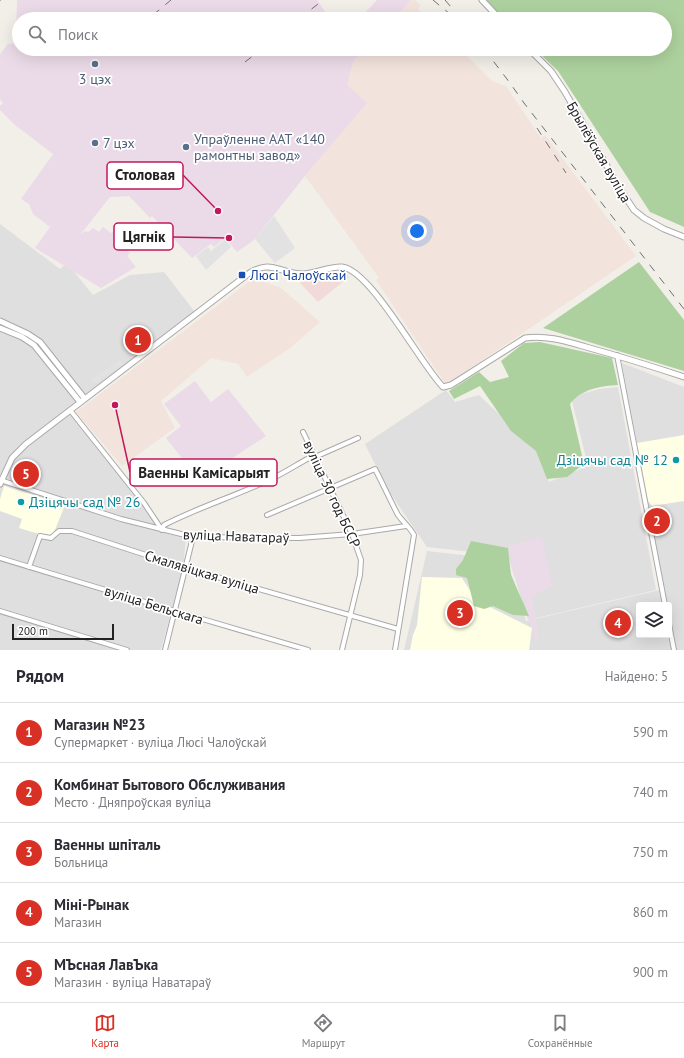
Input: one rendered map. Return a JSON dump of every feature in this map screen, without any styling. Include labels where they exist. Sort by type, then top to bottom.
[{"type":"street","points":[[482,0],[493,12]]},
{"type":"street","name":"Брылёўская вуліца","points":[[536,56],[551,71],[560,85],[620,189],[634,210],[644,218],[664,229],[684,237]]},
{"type":"street","points":[[0,482],[8,465],[16,453],[80,402],[248,274],[255,269],[266,266],[303,274],[342,267],[351,271],[369,286],[389,311],[443,388],[451,385],[525,338],[539,336],[617,355],[684,377]]},
{"type":"street","points":[[0,321],[28,334],[40,342],[85,399]]},
{"type":"street","points":[[0,328],[22,337],[34,345],[80,402]]},
{"type":"street","points":[[617,355],[665,602]]},
{"type":"street","points":[[70,410],[140,497],[162,530]]},
{"type":"street","name":"вуліца 30 год БССР","points":[[303,432],[352,534],[361,560],[360,575],[342,650]]},
{"type":"street","points":[[162,530],[164,525],[197,509],[272,479],[309,458],[315,457],[358,438]]},
{"type":"street","points":[[267,515],[375,468],[399,515],[414,535],[395,650]]},
{"type":"street","name":"вуліца Наватараў","points":[[0,482],[121,519],[192,537],[298,538],[352,534],[406,526]]},
{"type":"street","name":"Смалявіцкая вуліца","points":[[29,567],[40,536],[51,538],[59,531],[72,531],[186,568],[398,629]]},
{"type":"street","points":[[165,650],[186,568],[192,537]]},
{"type":"street","name":"вуліца Бельскага","points":[[0,558],[308,650]]},
{"type":"street","points":[[0,612],[127,650]]},
{"type":"street","points":[[672,638],[674,650]]},
{"type":"shaded area","points":[[17,0],[317,0],[325,12],[17,12]]},
{"type":"shaded area","points":[[377,0],[411,0],[400,12],[366,12]]},
{"type":"shaded area","points":[[411,0],[415,0],[421,5],[418,9],[421,12],[400,12]]},
{"type":"shaded area","points":[[8,44],[12,44],[12,56],[359,56],[353,62],[368,103],[305,176],[254,240],[237,252],[225,238],[214,247],[211,244],[192,258],[152,216],[150,218],[129,196],[110,197],[80,235],[93,228],[99,232],[103,227],[111,233],[118,227],[124,233],[118,241],[130,253],[127,256],[136,267],[101,288],[35,248],[50,227],[33,214],[29,204],[21,199],[53,154],[15,125],[0,110],[0,106],[3,103],[0,99],[0,54]]},
{"type":"shaded area","points":[[359,56],[467,56],[492,81],[506,86],[541,138],[545,135],[636,256],[446,385],[376,280],[379,278],[305,176],[367,103],[347,85],[353,62]]},
{"type":"shaded area","points":[[274,216],[295,248],[275,263],[255,239]]},
{"type":"shaded area","points":[[0,224],[60,269],[67,263],[93,295],[130,275],[164,272],[195,312],[67,408],[147,509],[161,532],[186,539],[183,567],[161,650],[0,650],[0,490],[4,476],[0,474]]},
{"type":"shaded area","points":[[225,239],[231,247],[206,270],[196,256],[208,247],[211,251]]},
{"type":"shaded area","points":[[342,271],[349,277],[318,302],[300,283],[308,278],[311,280]]},
{"type":"shaded area","points":[[254,278],[281,288],[320,322],[290,348],[247,377],[238,364],[211,358],[161,401],[175,428],[122,466],[76,412]]},
{"type":"shaded area","points":[[120,360],[123,364],[94,384],[91,380]]},
{"type":"shaded area","points":[[622,363],[684,387],[684,650],[404,650],[427,551],[507,560],[526,621],[664,589]]},
{"type":"shaded area","points":[[195,381],[211,402],[228,389],[266,436],[199,480],[166,438],[181,426],[164,404]]},
{"type":"shaded area","points":[[618,387],[656,590],[528,620],[508,556],[427,547],[386,487],[365,444],[446,390],[455,402],[479,395],[540,453],[549,482],[588,466],[571,397],[599,389]]},
{"type":"shaded area","points":[[684,435],[684,501],[652,506],[648,501],[637,443]]},
{"type":"shaded area","points":[[4,486],[65,505],[53,535],[49,537],[19,528],[22,519],[0,511],[0,499]]},
{"type":"shaded area","points":[[539,537],[543,540],[552,586],[532,596],[539,640],[536,642],[524,599],[513,572],[509,546]]},
{"type":"shaded area","points":[[422,577],[462,578],[476,600],[532,628],[529,650],[410,650],[417,625]]},
{"type":"shaded area","points":[[630,611],[633,634],[608,638],[604,615]]},
{"type":"green space","points":[[486,0],[684,0],[684,227],[650,212],[558,71],[542,56],[672,56],[672,12],[497,12]]},
{"type":"green space","points":[[639,262],[684,320],[684,371],[543,328]]},
{"type":"green space","points":[[540,342],[612,358],[618,385],[592,389],[580,395],[570,404],[584,464],[567,477],[547,479],[536,451],[511,431],[480,386],[454,399],[449,391],[479,372],[490,382],[509,377],[501,361],[524,343]]},
{"type":"green space","points":[[471,541],[508,548],[511,575],[529,616],[513,615],[493,606],[484,609],[474,606],[467,578],[456,575],[456,569],[463,560]]},
{"type":"railway","points":[[157,12],[171,0]]},
{"type":"railway","points":[[308,12],[323,0]]},
{"type":"railway","points":[[433,0],[448,12]]},
{"type":"railway","points":[[445,0],[455,12]]},
{"type":"railway","points":[[245,62],[253,56]]},
{"type":"railway","points":[[489,56],[684,309]]},
{"type":"railway","points":[[537,128],[566,173]]},
{"type":"place","name":"3 цэх","points":[[95,64]]},
{"type":"place","name":"7 цэх","points":[[95,143]]},
{"type":"place","name":"Упраўленне ААТ «140 рамонтны завод»","points":[[186,147]]},
{"type":"place","name":"Столовая","points":[[218,211]]},
{"type":"place","name":"Цягнік","points":[[229,238]]},
{"type":"place","name":"Люсі Чалоўскай","points":[[242,275]]},
{"type":"place","name":"Магазин №23","points":[[138,340]]},
{"type":"place","name":"Ваенны Камісарыят","points":[[115,405]]},
{"type":"place","name":"Дзіцячы сад № 12","points":[[676,460]]},
{"type":"place","name":"МЪсная ЛавЪка","points":[[26,474]]},
{"type":"place","name":"Дзіцячы сад № 26","points":[[21,502]]},
{"type":"place","name":"Комбинат Бытового Обслуживания","points":[[657,521]]},
{"type":"place","name":"Ваенны шпіталь","points":[[460,613]]},
{"type":"place","name":"Міні-Рынак","points":[[618,623]]}]
